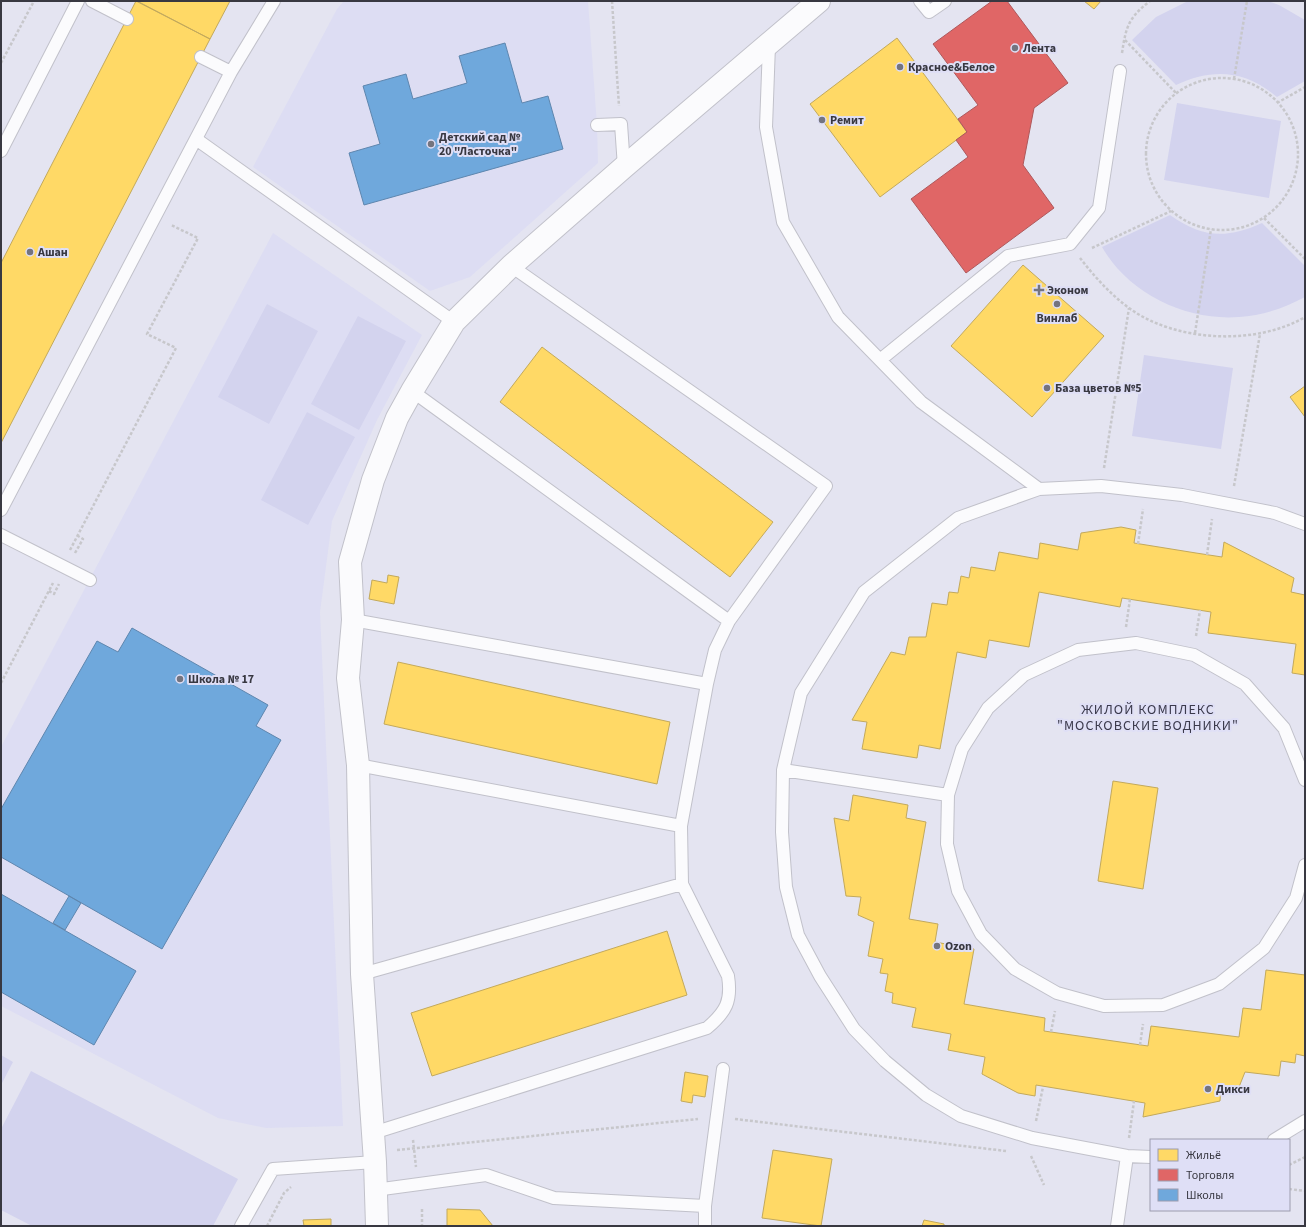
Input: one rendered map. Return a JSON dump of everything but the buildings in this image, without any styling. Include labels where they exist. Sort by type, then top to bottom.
[{"type":"street","points":[[377,1226],[375,1190],[383,1156],[373,1133],[362,974],[358,765],[348,678],[353,620],[350,562],[373,480],[397,418],[454,322],[510,266],[819,1]]},
{"type":"lane","points":[[1,150],[78,1]]},
{"type":"lane","points":[[92,1],[127,19]]},
{"type":"lane","points":[[1,510],[231,72],[274,1]]},
{"type":"lane","points":[[920,1],[929,12],[945,1]]},
{"type":"lane","points":[[769,45],[766,127],[783,222],[838,317],[921,402],[1039,489]]},
{"type":"lane","points":[[201,57],[231,72]]},
{"type":"lane","points":[[880,360],[1008,256],[1070,244],[1099,208],[1120,71]]},
{"type":"lane","points":[[597,125],[621,124],[624,167]]},
{"type":"lane","points":[[196,139],[454,322]]},
{"type":"lane","points":[[373,1133],[707,1028],[721,1016],[727,1004],[730,991],[728,976],[682,884],[681,826],[707,684],[715,650],[729,621],[826,486],[510,266]]},
{"type":"lane","points":[[412,391],[729,621]]},
{"type":"lane","points":[[1150,1157],[1127,1156],[1032,1138],[961,1116],[926,1095],[884,1062],[854,1029],[820,976],[798,935],[786,887],[782,832],[783,770],[800,693],[864,592],[958,518],[1039,489],[1101,486],[1182,495],[1275,513],[1305,524]]},
{"type":"lane","points":[[1,535],[90,580]]},
{"type":"lane","points":[[353,620],[707,684]]},
{"type":"lane","points":[[1305,780],[1284,728],[1245,684],[1194,655],[1136,643],[1078,650],[1024,675],[988,708],[962,749],[948,795],[946,844],[958,891],[982,934],[1015,969],[1057,993],[1104,1006],[1163,1005],[1219,984],[1264,948],[1296,898],[1305,864]]},
{"type":"lane","points":[[358,765],[681,826]]},
{"type":"lane","points":[[783,770],[948,795]]},
{"type":"lane","points":[[362,974],[682,884]]},
{"type":"lane","points":[[705,1226],[705,1206],[723,1069]]},
{"type":"lane","points":[[1276,1139],[1305,1121]]},
{"type":"lane","points":[[241,1226],[273,1169],[383,1156]]},
{"type":"lane","points":[[1117,1226],[1127,1156]]},
{"type":"lane","points":[[375,1190],[486,1175],[554,1198],[705,1206]]},
{"type":"path","points":[[1,63],[34,1]]},
{"type":"path","points":[[612,1],[621,124]]},
{"type":"path","points":[[1120,71],[1127,26],[1142,7],[1150,1]]},
{"type":"path","points":[[1234,79],[1247,1]]},
{"type":"path","points":[[1124,40],[1176,93]]},
{"type":"path","points":[[1234,79],[1259,88],[1277,103],[1285,113],[1293,129],[1297,146],[1297,164],[1293,181],[1285,196],[1264,218],[1245,226],[1228,230],[1196,226],[1171,211],[1160,198],[1152,185],[1147,170],[1147,140],[1152,123],[1162,107],[1176,93],[1190,85],[1207,80],[1234,79]]},
{"type":"path","points":[[1277,103],[1305,87]]},
{"type":"path","points":[[1078,254],[1171,211]]},
{"type":"path","points":[[67,557],[176,348],[147,334],[198,238],[155,217]]},
{"type":"path","points":[[1264,218],[1305,259]]},
{"type":"path","points":[[1195,333],[1211,229]]},
{"type":"path","points":[[1070,244],[1102,284],[1129,308],[1156,323],[1195,333],[1228,337],[1260,334],[1294,324],[1305,317]]},
{"type":"path","points":[[1101,486],[1129,308]]},
{"type":"path","points":[[1231,505],[1260,334]]},
{"type":"path","points":[[1138,544],[1146,491]]},
{"type":"path","points":[[1207,555],[1215,502]]},
{"type":"path","points":[[1,684],[54,581]]},
{"type":"path","points":[[1123,644],[1130,599]]},
{"type":"path","points":[[1194,655],[1200,610]]},
{"type":"path","points":[[1035,1128],[1043,1087]]},
{"type":"path","points":[[1127,1156],[1134,1101]]},
{"type":"path","points":[[383,1156],[414,1148],[700,1118]]},
{"type":"path","points":[[732,1119],[1014,1152]]},
{"type":"path","points":[[410,1121],[416,1168]]},
{"type":"path","points":[[1030,1154],[1044,1185]]},
{"type":"path","points":[[1290,1164],[1305,1157]]},
{"type":"path","points":[[267,1226],[284,1193],[295,1183]]},
{"type":"path","points":[[1290,1189],[1305,1191]]},
{"type":"path","points":[[422,1209],[422,1226]]},
{"type":"shaded area","name":"Детский сад № 20 \"Ласточка\"","points":[[344,1],[588,1],[597,125],[598,163],[470,277],[430,291],[253,167],[337,9]]},
{"type":"shaded area","points":[[1188,1],[1268,1],[1279,5],[1305,20],[1305,81],[1277,97],[1253,81],[1228,74],[1203,76],[1176,85],[1132,40],[1156,17]]},
{"type":"shaded area","points":[[1177,103],[1281,121],[1269,198],[1164,180]]},
{"type":"shaded area","points":[[1170,215],[1193,228],[1215,234],[1237,232],[1262,223],[1305,266],[1305,297],[1289,305],[1264,313],[1239,317],[1219,317],[1179,309],[1143,291],[1113,264],[1102,247]]},
{"type":"shaded area","name":"Школа № 17","points":[[273,233],[422,335],[377,420],[332,521],[320,612],[343,1126],[266,1128],[218,1118],[1,1006],[1,747]]},
{"type":"shaded area","points":[[267,304],[318,331],[269,424],[218,397]]},
{"type":"shaded area","points":[[358,316],[406,341],[359,430],[311,404]]},
{"type":"shaded area","points":[[1144,355],[1233,368],[1221,449],[1132,436]]},
{"type":"shaded area","points":[[307,412],[355,437],[308,525],[261,500]]},
{"type":"shaded area","points":[[1,1055],[13,1062],[1,1085]]},
{"type":"shaded area","points":[[31,1071],[238,1179],[213,1226],[32,1226],[1,1210],[1,1129]]},
{"type":"place","name":"Лента","points":[[1015,48]]},
{"type":"place","name":"Красное&Белое","points":[[900,67]]},
{"type":"place","name":"Ремит","points":[[822,120]]},
{"type":"place","name":"Детский сад № 20 \"Ласточка\"","points":[[431,144]]},
{"type":"place","name":"Ашан","points":[[30,252]]},
{"type":"place","name":"Эконом","points":[[1039,290]]},
{"type":"place","name":"Винлаб","points":[[1057,304]]},
{"type":"place","name":"База цветов №5","points":[[1047,388]]},
{"type":"place","name":"Школа № 17","points":[[180,679]]},
{"type":"place","name":"Ozon","points":[[937,946]]},
{"type":"place","name":"Дикси","points":[[1208,1089]]},
{"type":"district","name":"ЖИЛОЙ КОМПЛЕКС \"МОСКОВСКИЕ ВОДНИКИ\"","points":[[1148,718]]}]
